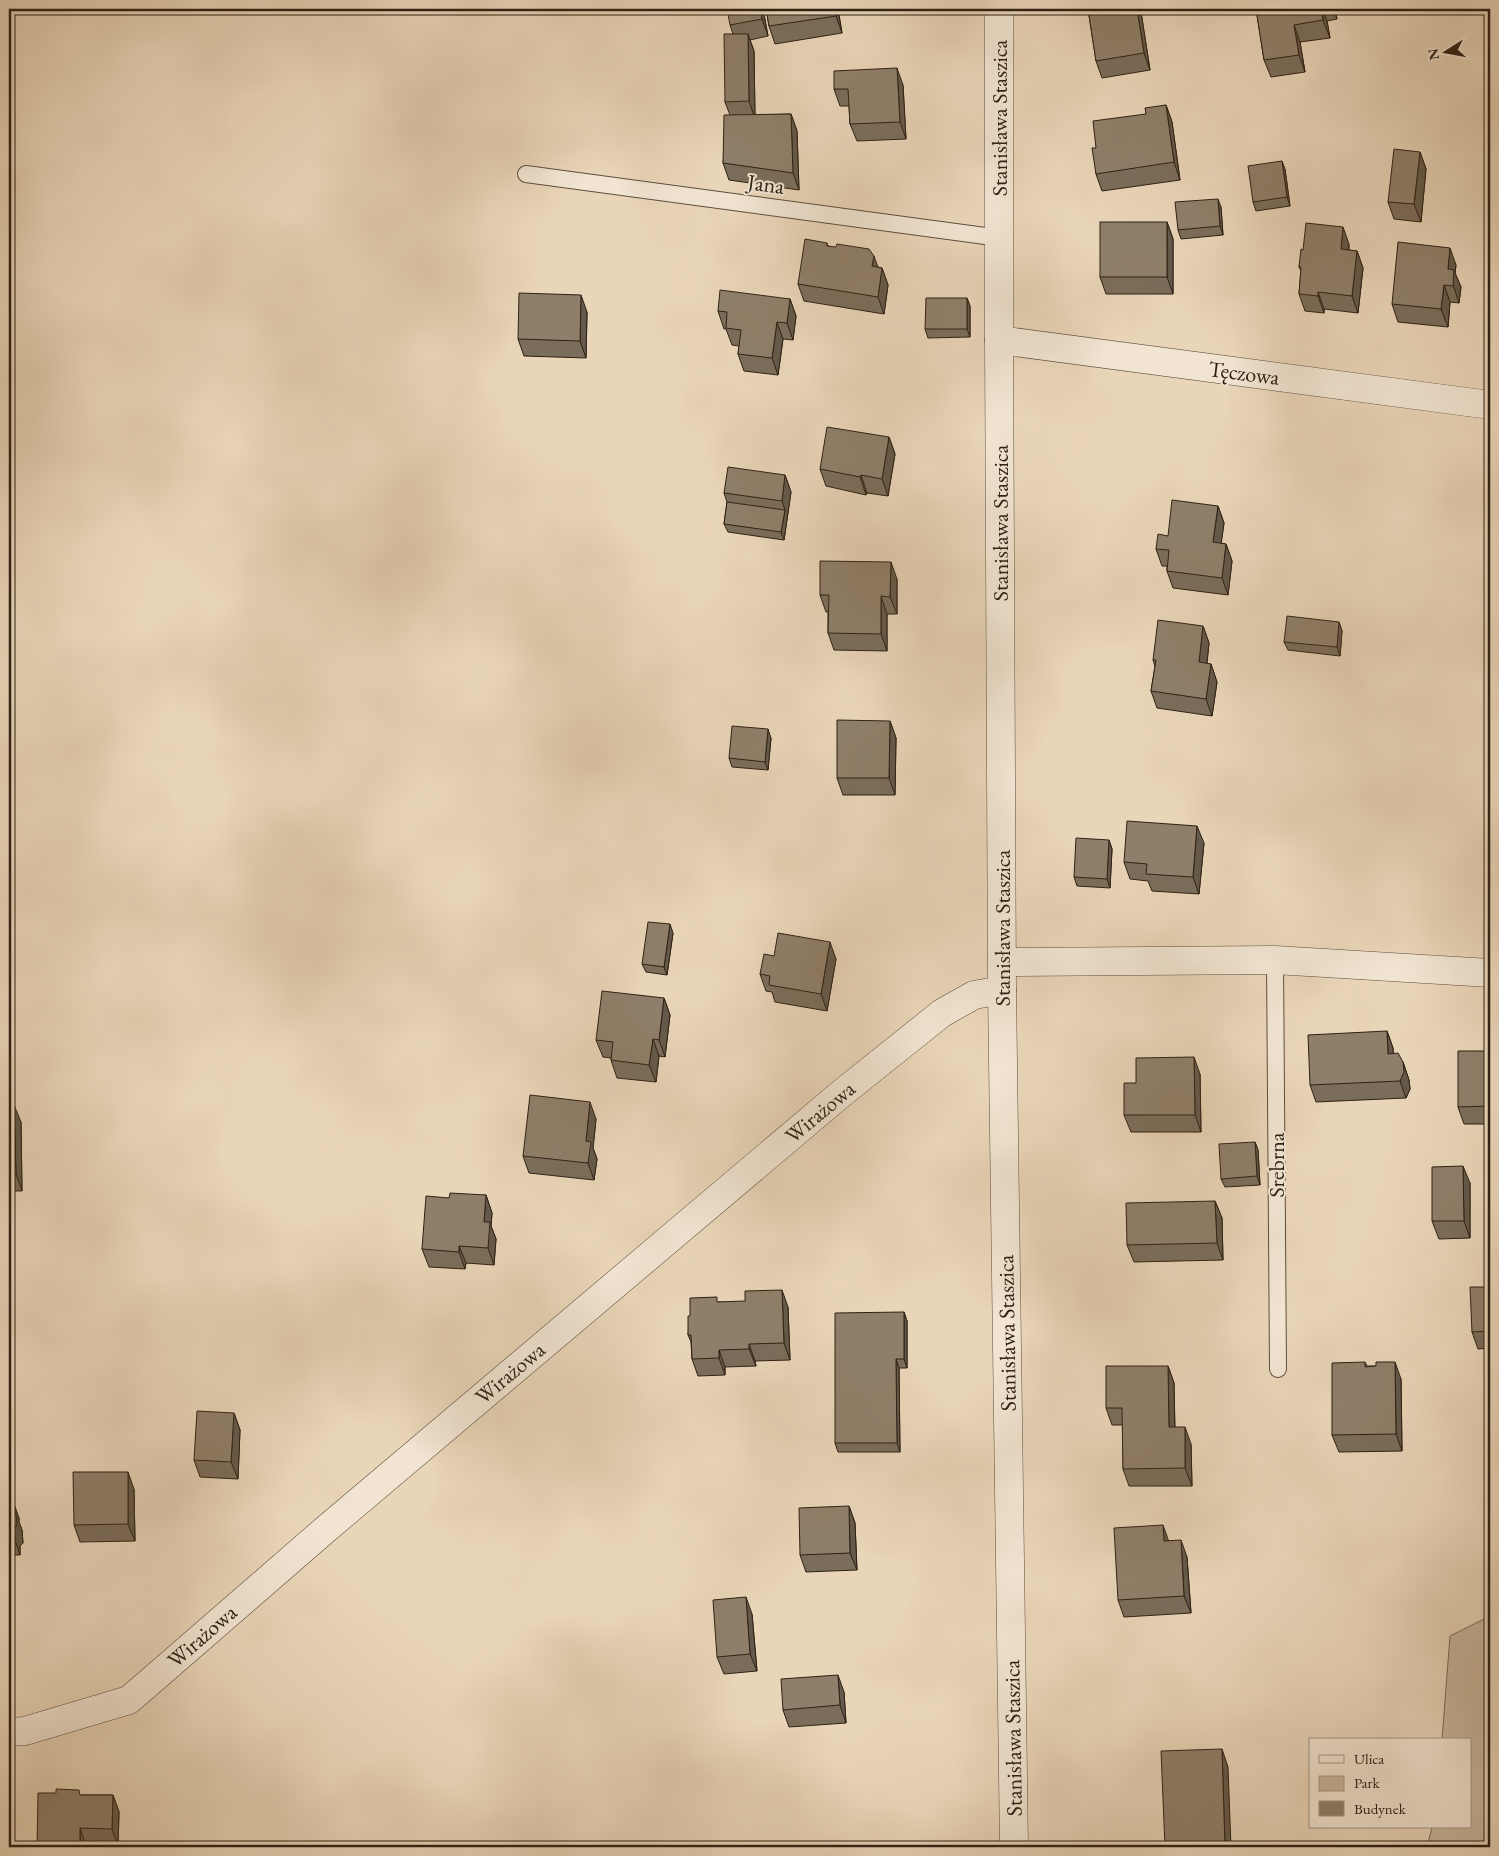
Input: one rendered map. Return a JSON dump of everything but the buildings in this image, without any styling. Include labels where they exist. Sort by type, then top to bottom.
[{"type":"street","name":"Stanisława Staszica","points":[[999,9],[1002,990],[1014,1847]]},
{"type":"street","name":"Tęczowa","points":[[999,340],[1490,405]]},
{"type":"street","points":[[1003,962],[1275,960],[1490,973]]},
{"type":"street","name":"Wirażowa","points":[[9,1732],[25,1732],[129,1700],[333,1522],[850,1087],[942,1013],[974,996],[1002,990]]},
{"type":"lane","name":"Jana","points":[[526,174],[1000,238]]},
{"type":"lane","name":"Srebrna","points":[[1275,960],[1278,1369]]},
{"type":"green space","points":[[1490,1616],[1490,1847],[1427,1847],[1432,1828],[1472,1828],[1472,1738],[1442,1738],[1450,1636]]}]
